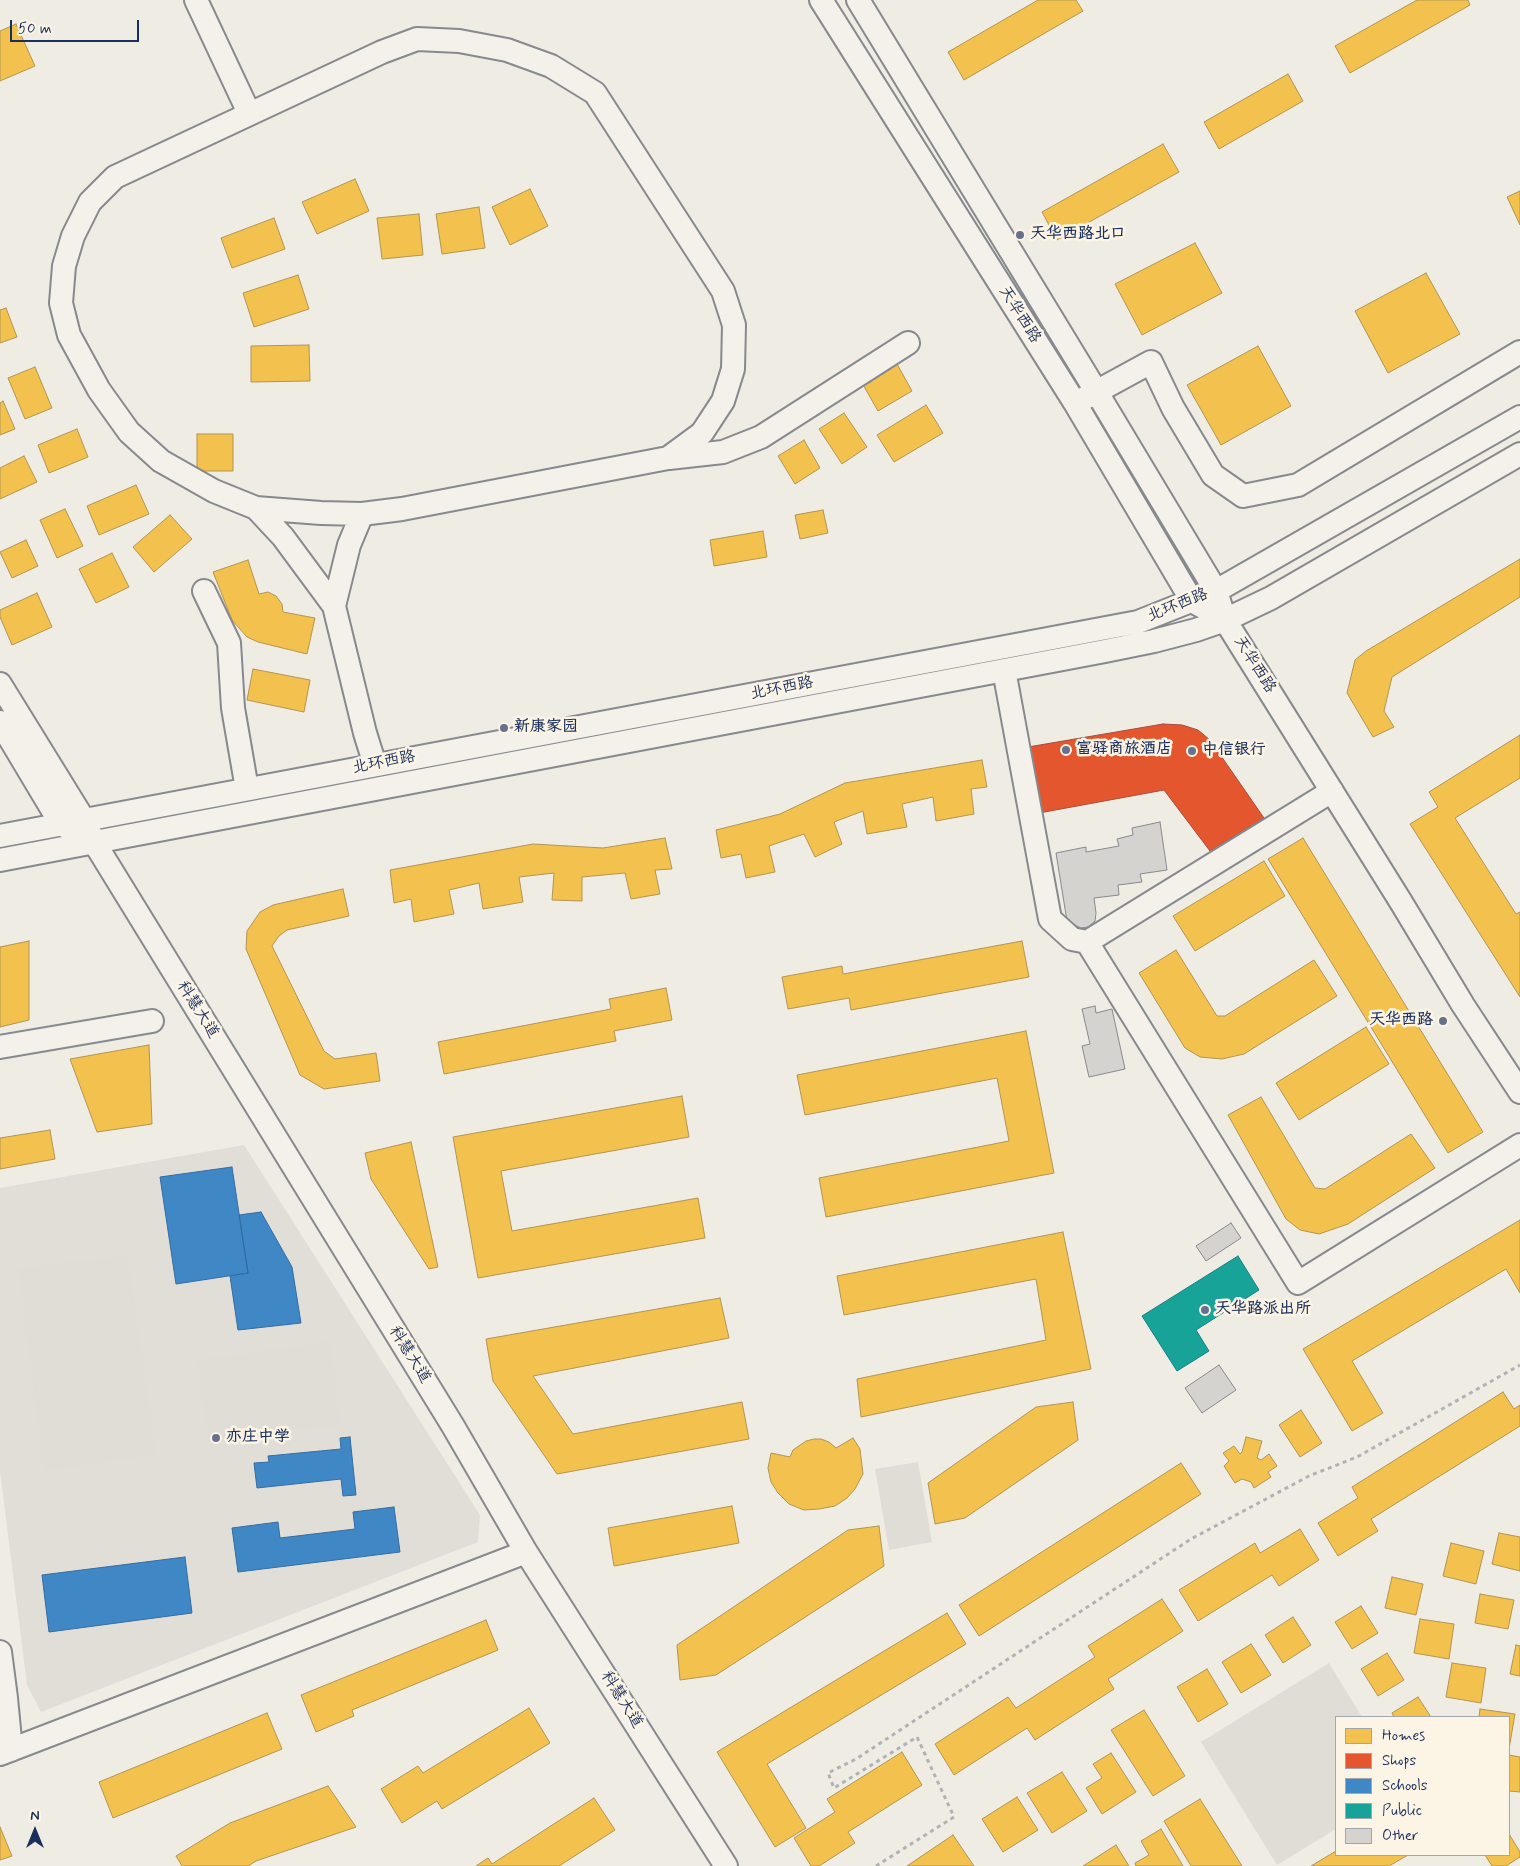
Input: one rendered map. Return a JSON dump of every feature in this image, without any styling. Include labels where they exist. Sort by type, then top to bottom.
[{"type":"street","points":[[196,0],[249,113]]},
{"type":"street","name":"天华西路","points":[[821,0],[1075,403],[1192,601],[1225,620]]},
{"type":"street","name":"天华西路","points":[[858,0],[1216,591],[1225,620],[1463,1005],[1520,1092]]},
{"type":"street","points":[[668,458],[702,433],[723,401],[732,369],[734,325],[723,291],[595,93],[551,66],[507,50],[459,41],[417,39],[382,52],[115,177],[90,202],[73,236],[64,266],[60,302],[69,335],[99,390],[129,432],[162,461],[214,491],[256,508],[321,514],[362,514],[402,509],[668,458],[723,452],[761,436],[908,343]]},
{"type":"street","points":[[1075,403],[1151,362],[1173,408],[1213,475],[1243,496],[1298,485],[1520,352]]},
{"type":"street","name":"北环西路","points":[[0,836],[1138,622],[1216,591],[1520,416]]},
{"type":"street","name":"北环西路","points":[[0,860],[1004,670],[1154,641],[1196,630],[1225,620],[1271,598],[1520,454]]},
{"type":"street","points":[[256,508],[283,536],[334,606],[374,765]]},
{"type":"street","points":[[334,606],[349,544],[362,514]]},
{"type":"street","points":[[204,591],[228,643],[233,708],[247,789]]},
{"type":"street","points":[[1004,670],[1050,919],[1072,939],[1087,942],[1332,791]]},
{"type":"street","name":"科慧大道","points":[[0,684],[84,820],[94,842],[453,1426],[526,1552],[726,1866]]},
{"type":"street","points":[[0,722],[61,824]]},
{"type":"street","name":"科慧大道","points":[[61,824],[94,842]]},
{"type":"street","points":[[1087,942],[1298,1283],[1520,1145]]},
{"type":"street","points":[[0,1047],[152,1021]]},
{"type":"street","points":[[0,1652],[6,1698],[5,1752],[526,1552]]},
{"type":"path","points":[[876,1866],[954,1817],[917,1737],[834,1788],[828,1774],[856,1759],[1191,1539],[1309,1476],[1358,1457],[1520,1365]]},
{"type":"shaded area","name":"亦庄中学","points":[[244,1145],[480,1515],[478,1542],[41,1712],[27,1685],[0,1471],[0,1188]]},
{"type":"shaded area","points":[[128,1256],[156,1454],[44,1471],[18,1268]]},
{"type":"shaded area","points":[[330,1342],[341,1425],[208,1442],[197,1360]]},
{"type":"shaded area","points":[[918,1462],[932,1542],[889,1550],[875,1469]]},
{"type":"shaded area","points":[[1329,1663],[1361,1716],[1335,1716],[1335,1830],[1277,1865],[1201,1742]]},
{"type":"building: Homes","points":[[1038,0],[1076,0],[1083,11],[964,80],[948,52]]},
{"type":"building: Homes","points":[[1417,0],[1468,0],[1470,5],[1350,73],[1335,46]]},
{"type":"building: Homes","points":[[16,24],[35,66],[0,81],[0,31]]},
{"type":"building: Homes","points":[[1288,74],[1303,101],[1219,149],[1204,122]]},
{"type":"building: Homes","points":[[1163,144],[1179,172],[1057,240],[1042,212]]},
{"type":"building: Homes","points":[[355,179],[369,211],[317,234],[302,202]]},
{"type":"building: Homes","points":[[530,189],[548,226],[510,245],[492,207]]},
{"type":"building: Homes","points":[[1520,191],[1520,225],[1507,197]]},
{"type":"building: Homes","points":[[479,207],[485,248],[442,254],[436,214]]},
{"type":"building: Homes","points":[[419,214],[423,255],[382,259],[377,218]]},
{"type":"building: Homes","points":[[274,218],[285,249],[232,268],[221,238]]},
{"type":"building: Homes","points":[[1195,243],[1222,293],[1142,335],[1115,284]]},
{"type":"building: Homes","points":[[1426,273],[1460,334],[1388,373],[1355,311]]},
{"type":"building: Homes","points":[[298,275],[309,309],[254,327],[243,293]]},
{"type":"building: Homes","points":[[6,308],[17,337],[0,343],[0,310]]},
{"type":"building: Homes","points":[[309,345],[310,381],[251,382],[251,346]]},
{"type":"building: Homes","points":[[1258,346],[1291,406],[1221,445],[1187,385]]},
{"type":"building: Homes","points":[[897,364],[912,391],[878,411],[862,383]]},
{"type":"building: Homes","points":[[35,367],[52,408],[25,419],[8,378]]},
{"type":"building: Homes","points":[[3,401],[15,429],[0,435],[0,403]]},
{"type":"building: Homes","points":[[926,405],[943,433],[894,462],[877,435]]},
{"type":"building: Homes","points":[[844,413],[867,447],[842,464],[819,429]]},
{"type":"building: Homes","points":[[77,429],[88,457],[49,473],[38,445]]},
{"type":"building: Homes","points":[[197,434],[233,434],[233,471],[197,471]]},
{"type":"building: Homes","points":[[804,440],[820,468],[795,484],[778,456]]},
{"type":"building: Homes","points":[[24,456],[37,482],[0,499],[0,468]]},
{"type":"building: Homes","points":[[136,485],[149,514],[99,535],[87,506]]},
{"type":"building: Homes","points":[[65,509],[83,546],[57,558],[40,520]]},
{"type":"building: Homes","points":[[823,510],[828,533],[800,539],[795,515]]},
{"type":"building: Homes","points":[[170,515],[192,539],[154,572],[133,547]]},
{"type":"building: Homes","points":[[763,531],[767,557],[714,566],[710,540]]},
{"type":"building: Homes","points":[[26,540],[38,566],[12,578],[0,552]]},
{"type":"building: Homes","points":[[112,553],[129,587],[96,603],[79,569]]},
{"type":"building: Homes","points":[[1520,559],[1520,597],[1392,677],[1384,711],[1394,727],[1373,737],[1347,693],[1355,660],[1366,651]]},
{"type":"building: Homes","points":[[248,560],[259,594],[268,592],[276,596],[282,604],[283,612],[315,618],[307,654],[258,642],[247,637],[232,620],[213,572]]},
{"type":"building: Homes","points":[[37,593],[52,627],[12,645],[0,617],[0,610]]},
{"type":"building: Homes","points":[[253,669],[310,680],[304,712],[247,700]]},
{"type":"building: Homes","points":[[1520,735],[1520,778],[1455,818],[1516,914],[1520,912],[1520,997],[1410,824],[1438,807],[1429,792]]},
{"type":"building: Homes","points":[[982,760],[987,787],[971,789],[974,814],[936,821],[933,797],[902,804],[907,827],[867,834],[863,811],[834,822],[842,844],[815,857],[804,834],[769,846],[775,872],[746,878],[741,854],[721,858],[716,830],[780,814],[845,783]]},
{"type":"building: Homes","points":[[665,838],[672,869],[655,870],[660,894],[631,899],[625,873],[582,877],[582,901],[552,900],[554,873],[519,877],[523,902],[483,909],[479,883],[449,890],[454,914],[414,922],[411,899],[394,903],[390,870],[533,844],[603,848]]},
{"type":"building: Homes","points":[[1303,838],[1483,1132],[1448,1153],[1268,859]]},
{"type":"building: Homes","points":[[1264,861],[1285,896],[1195,951],[1173,916]]},
{"type":"building: Homes","points":[[343,889],[349,916],[287,930],[279,936],[272,946],[324,1051],[335,1059],[376,1053],[380,1081],[324,1089],[300,1075],[246,949],[247,931],[260,912],[273,905]]},
{"type":"building: Homes","points":[[29,941],[29,1020],[0,1027],[0,947]]},
{"type":"building: Homes","points":[[1022,941],[1029,977],[851,1010],[849,998],[788,1009],[782,977],[842,966],[843,974]]},
{"type":"building: Homes","points":[[1176,950],[1217,1016],[1225,1016],[1314,960],[1337,996],[1244,1054],[1222,1059],[1200,1057],[1185,1048],[1139,973]]},
{"type":"building: Homes","points":[[666,988],[672,1020],[614,1031],[616,1041],[444,1074],[438,1042],[611,1009],[609,999]]},
{"type":"building: Homes","points":[[1366,1027],[1389,1064],[1299,1120],[1276,1083]]},
{"type":"building: Homes","points":[[1026,1031],[1054,1173],[826,1217],[819,1178],[1009,1141],[997,1078],[805,1115],[797,1075]]},
{"type":"building: Homes","points":[[149,1045],[152,1124],[97,1132],[70,1059]]},
{"type":"building: Homes","points":[[682,1096],[689,1137],[501,1171],[512,1231],[698,1198],[705,1238],[478,1278],[453,1137]]},
{"type":"building: Homes","points":[[1261,1097],[1315,1188],[1325,1189],[1411,1134],[1435,1168],[1348,1224],[1319,1234],[1300,1230],[1286,1219],[1228,1115]]},
{"type":"building: Homes","points":[[50,1130],[55,1159],[0,1169],[0,1138]]},
{"type":"building: Homes","points":[[411,1142],[438,1267],[429,1269],[371,1179],[365,1153]]},
{"type":"building: Homes","points":[[1520,1220],[1520,1293],[1506,1269],[1352,1361],[1383,1413],[1352,1431],[1303,1349]]},
{"type":"building: Homes","points":[[1063,1232],[1091,1369],[861,1417],[857,1379],[1046,1340],[1036,1279],[844,1315],[837,1276]]},
{"type":"building: Homes","points":[[720,1298],[729,1338],[533,1376],[573,1434],[742,1402],[749,1439],[557,1474],[493,1381],[486,1339]]},
{"type":"building: Homes","points":[[1503,1392],[1514,1409],[1520,1405],[1520,1426],[1371,1519],[1378,1531],[1338,1556],[1318,1523],[1358,1498],[1352,1487]]},
{"type":"building: Homes","points":[[1073,1402],[1078,1440],[965,1518],[935,1524],[928,1483],[1036,1407]]},
{"type":"building: Homes","points":[[1301,1410],[1322,1443],[1300,1457],[1279,1425]]},
{"type":"building: Homes","points":[[1246,1437],[1262,1441],[1257,1458],[1261,1460],[1269,1454],[1277,1466],[1268,1472],[1271,1477],[1254,1488],[1251,1482],[1242,1479],[1235,1483],[1224,1466],[1229,1461],[1223,1453],[1234,1446],[1240,1454]]},
{"type":"building: Homes","points":[[853,1438],[860,1449],[863,1474],[855,1489],[847,1498],[835,1506],[804,1510],[789,1504],[778,1493],[771,1482],[768,1468],[771,1453],[790,1457],[793,1450],[806,1441],[821,1439],[829,1442],[836,1448]]},
{"type":"building: Homes","points":[[1181,1463],[1201,1494],[979,1636],[959,1605]]},
{"type":"building: Homes","points":[[732,1506],[739,1543],[614,1566],[608,1528]]},
{"type":"building: Homes","points":[[879,1526],[884,1566],[716,1675],[680,1680],[677,1645],[848,1530]]},
{"type":"building: Homes","points":[[1300,1529],[1319,1560],[1279,1586],[1272,1575],[1198,1621],[1179,1590],[1255,1543],[1260,1553]]},
{"type":"building: Homes","points":[[1499,1533],[1520,1537],[1520,1571],[1492,1564]]},
{"type":"building: Homes","points":[[1451,1543],[1484,1551],[1476,1584],[1443,1576]]},
{"type":"building: Homes","points":[[1392,1577],[1423,1584],[1416,1615],[1385,1608]]},
{"type":"building: Homes","points":[[1480,1594],[1514,1600],[1508,1629],[1475,1623]]},
{"type":"building: Homes","points":[[1162,1599],[1183,1631],[1108,1679],[1114,1689],[1035,1740],[1027,1728],[954,1775],[935,1744],[1008,1697],[1016,1708],[1095,1657],[1088,1646]]},
{"type":"building: Homes","points":[[1361,1606],[1378,1633],[1352,1649],[1335,1622]]},
{"type":"building: Homes","points":[[947,1613],[966,1644],[767,1764],[806,1828],[775,1847],[717,1752]]},
{"type":"building: Homes","points":[[1293,1617],[1311,1645],[1283,1663],[1265,1635]]},
{"type":"building: Homes","points":[[1420,1619],[1454,1624],[1449,1659],[1414,1653]]},
{"type":"building: Homes","points":[[486,1620],[498,1650],[352,1710],[354,1716],[316,1732],[301,1695]]},
{"type":"building: Homes","points":[[1251,1644],[1271,1675],[1241,1693],[1222,1662]]},
{"type":"building: Homes","points":[[1516,1645],[1520,1646],[1520,1676],[1510,1674]]},
{"type":"building: Homes","points":[[1387,1653],[1404,1680],[1378,1696],[1361,1669]]},
{"type":"building: Homes","points":[[1452,1663],[1486,1668],[1481,1703],[1446,1697]]},
{"type":"building: Homes","points":[[1207,1669],[1228,1704],[1198,1722],[1177,1687]]},
{"type":"building: Homes","points":[[1418,1697],[1430,1716],[1394,1716],[1392,1713]]},
{"type":"building: Homes","points":[[529,1708],[550,1743],[442,1809],[437,1801],[402,1823],[381,1789],[418,1766],[423,1773]]},
{"type":"building: Homes","points":[[1480,1709],[1515,1714],[1510,1743],[1510,1716],[1479,1716]]},
{"type":"building: Homes","points":[[1144,1710],[1185,1776],[1153,1796],[1111,1730]]},
{"type":"building: Homes","points":[[267,1713],[282,1749],[113,1818],[99,1782]]},
{"type":"building: Homes","points":[[902,1752],[922,1785],[848,1832],[855,1843],[819,1866],[811,1866],[794,1838],[835,1812],[827,1799]]},
{"type":"building: Homes","points":[[1111,1753],[1136,1792],[1102,1814],[1086,1788],[1102,1778],[1093,1764]]},
{"type":"building: Homes","points":[[1510,1755],[1520,1757],[1520,1792],[1510,1791]]},
{"type":"building: Homes","points":[[1062,1772],[1087,1811],[1052,1833],[1027,1793]]},
{"type":"building: Homes","points":[[328,1786],[356,1827],[256,1861],[248,1866],[182,1866],[176,1856],[230,1823]]},
{"type":"building: Homes","points":[[1017,1797],[1038,1830],[1003,1852],[982,1819]]},
{"type":"building: Homes","points":[[594,1798],[615,1830],[559,1866],[476,1866],[488,1858],[492,1864]]},
{"type":"building: Homes","points":[[1200,1799],[1242,1866],[1191,1866],[1164,1821]]},
{"type":"building: Homes","points":[[0,1827],[12,1856],[0,1860]]},
{"type":"building: Homes","points":[[1161,1829],[1183,1866],[1136,1866],[1135,1863],[1149,1855],[1141,1841]]},
{"type":"building: Homes","points":[[953,1835],[974,1866],[907,1866]]},
{"type":"building: Homes","points":[[1510,1836],[1520,1852],[1520,1857],[1506,1866],[1492,1866],[1486,1856],[1510,1856]]},
{"type":"building: Homes","points":[[1116,1845],[1129,1866],[1083,1866]]},
{"type":"building: Homes","points":[[1335,1852],[1335,1856],[1406,1856],[1389,1866],[1311,1866]]},
{"type":"building: Shops","points":[[1163,724],[1182,725],[1198,730],[1210,740],[1264,818],[1210,851],[1164,790],[1039,813],[1028,747]]},
{"type":"building: Schools","points":[[232,1167],[248,1273],[176,1284],[160,1177]]},
{"type":"building: Schools","points":[[261,1212],[292,1267],[301,1323],[238,1330],[230,1276],[248,1273],[239,1215]]},
{"type":"building: Schools","points":[[350,1437],[356,1495],[343,1496],[341,1479],[257,1488],[254,1463],[269,1462],[268,1456],[341,1449],[340,1438]]},
{"type":"building: Schools","points":[[394,1507],[400,1552],[238,1572],[232,1528],[278,1522],[280,1538],[355,1529],[353,1512]]},
{"type":"building: Schools","points":[[185,1557],[192,1613],[49,1632],[42,1575]]},
{"type":"building: Public","points":[[1238,1256],[1259,1290],[1196,1330],[1209,1351],[1177,1371],[1142,1316]]},
{"type":"building: Other","points":[[1160,822],[1167,870],[1140,874],[1142,882],[1118,885],[1119,895],[1094,898],[1095,921],[1088,927],[1081,928],[1067,921],[1056,853],[1086,847],[1086,852],[1119,846],[1117,839],[1133,835],[1132,828]]},
{"type":"building: Other","points":[[1095,1006],[1096,1013],[1112,1009],[1125,1069],[1089,1077],[1082,1046],[1090,1044],[1082,1009]]},
{"type":"building: Other","points":[[1231,1223],[1241,1238],[1206,1261],[1196,1246]]},
{"type":"building: Other","points":[[1219,1365],[1236,1390],[1202,1413],[1185,1388]]},
{"type":"place","name":"天华西路北口","points":[[1020,235]]},
{"type":"place","name":"新康家园","points":[[504,728]]},
{"type":"place","name":"富驿商旅酒店","points":[[1066,750]]},
{"type":"place","name":"中信银行","points":[[1192,751]]},
{"type":"place","name":"天华西路","points":[[1443,1021]]},
{"type":"place","name":"天华路派出所","points":[[1205,1310]]},
{"type":"place","name":"亦庄中学","points":[[216,1438]]}]
